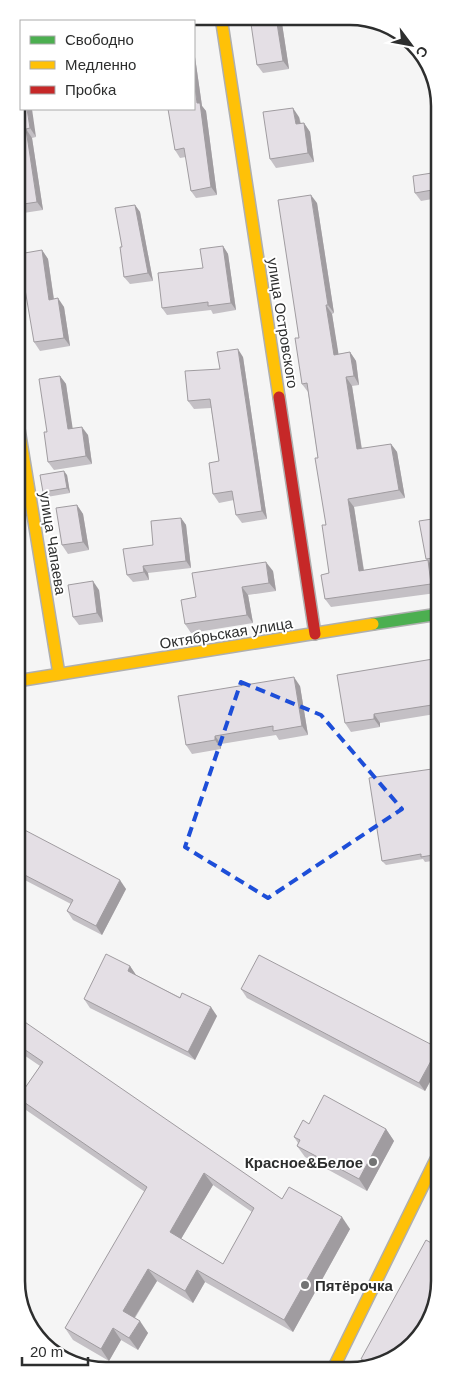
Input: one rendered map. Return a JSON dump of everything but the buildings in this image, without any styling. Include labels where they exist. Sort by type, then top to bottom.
[{"type":"street","name":"улица Островского","points":[[222,25],[315,634]]},
{"type":"street","name":"улица Чапаева","points":[[25,465],[59,674]]},
{"type":"street","name":"Октябрьская улица","points":[[25,680],[431,615]]},
{"type":"street","points":[[336,1362],[431,1169]]},
{"type":"highlighted area","points":[[241,682],[321,715],[402,809],[268,898],[185,847]]},
{"type":"traffic: fast","points":[[373,624],[431,615]]},
{"type":"traffic: slow","points":[[222,25],[279,397]]},
{"type":"traffic: slow","points":[[25,466],[59,674]]},
{"type":"traffic: slow","points":[[25,680],[373,624]]},
{"type":"traffic: slow","points":[[336,1362],[431,1169]]},
{"type":"traffic: jam","points":[[279,397],[315,634]]},
{"type":"place","name":"Красное&Белое","points":[[373,1162]]},
{"type":"place","name":"Пятёрочка","points":[[305,1285]]}]
